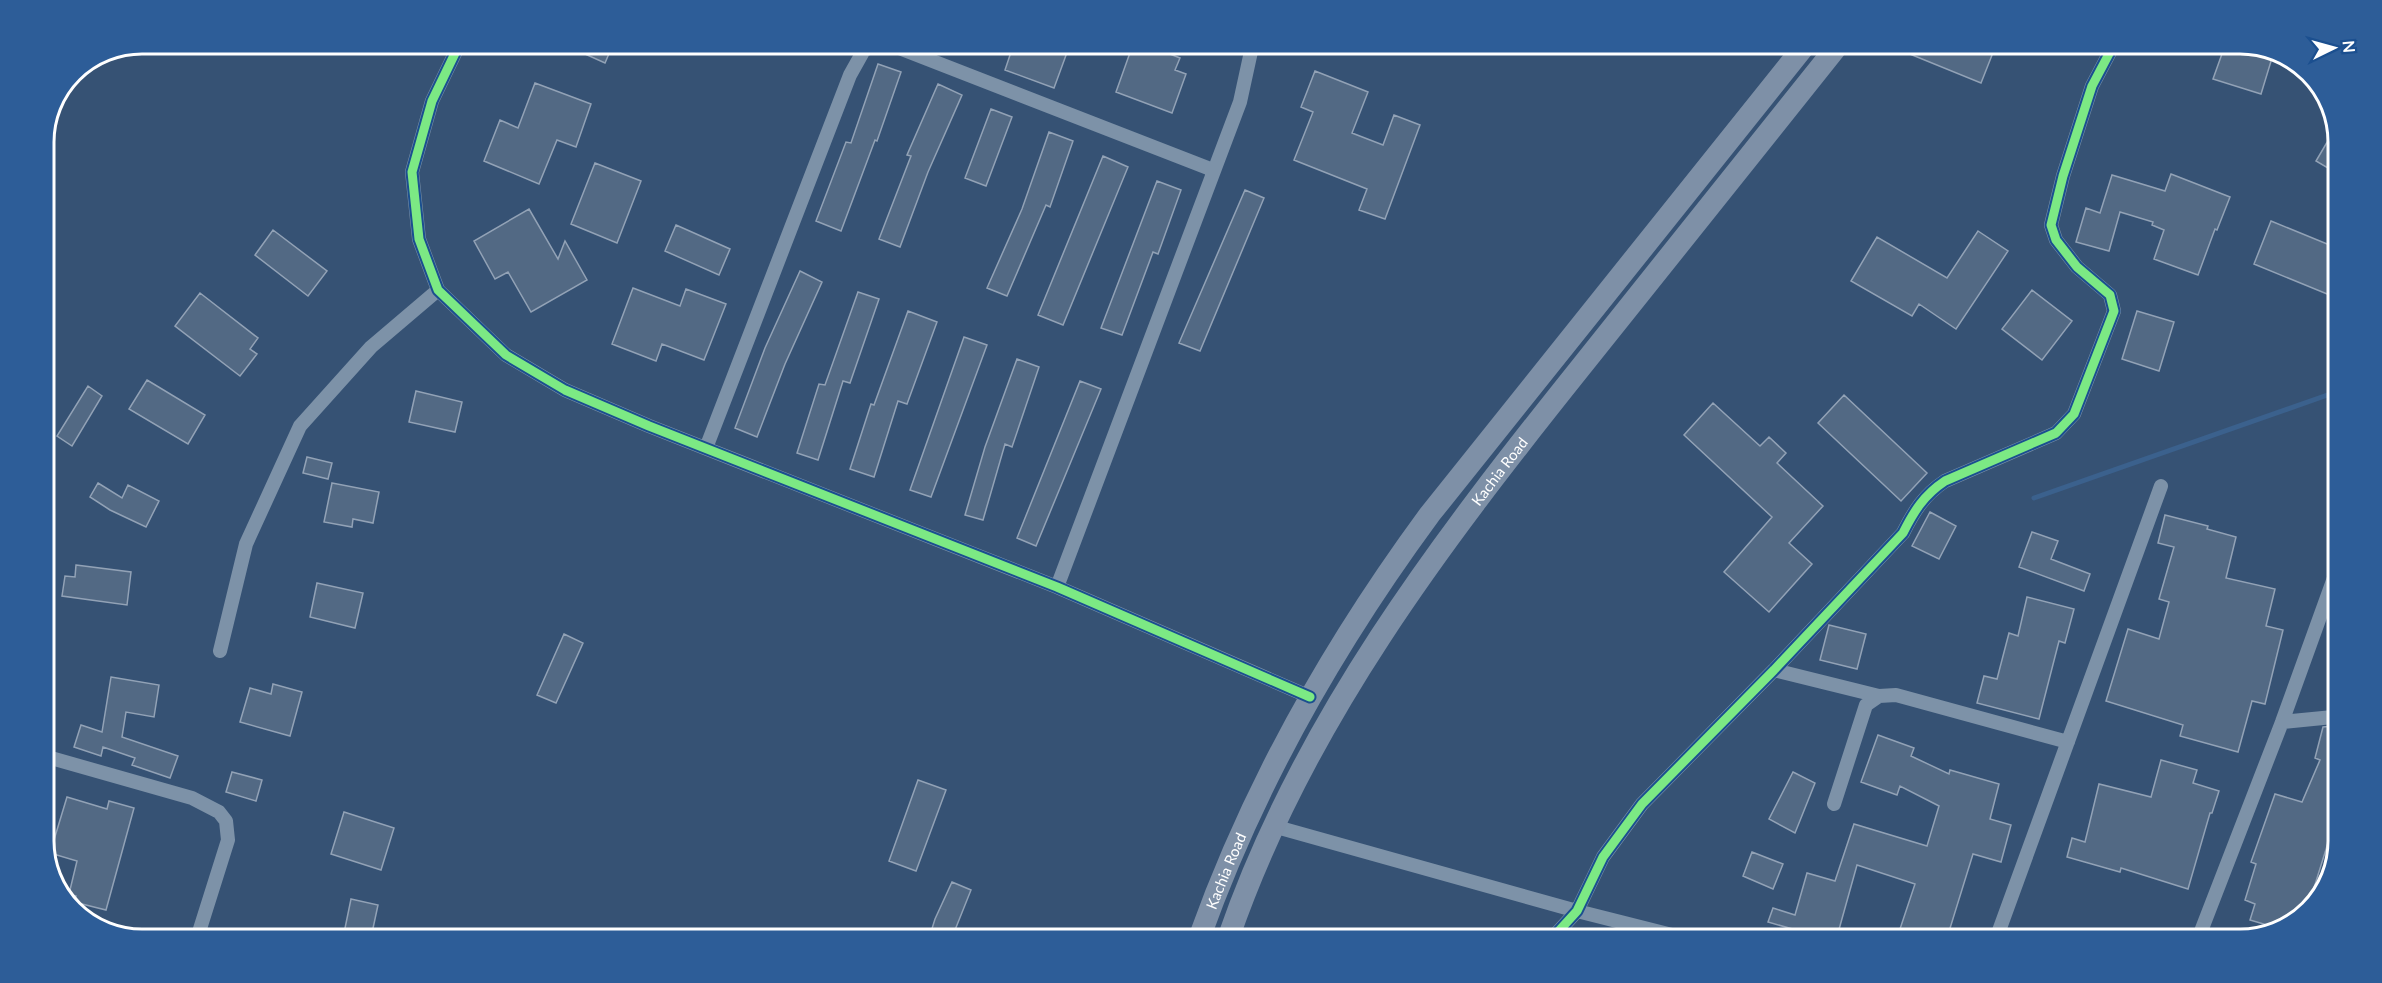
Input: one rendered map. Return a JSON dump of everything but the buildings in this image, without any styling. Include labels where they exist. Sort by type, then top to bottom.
[{"type":"highway","name":"Kachia Road","points":[[1203,929],[1217,889],[1250,815],[1311,697],[1389,568],[1798,54]]},
{"type":"highway","name":"Kachia Road","points":[[1232,929],[1257,859],[1318,737],[1392,616],[1488,483],[1831,54]]},
{"type":"street","points":[[455,54],[432,101],[412,172],[419,239],[438,290],[506,355],[564,390],[1057,587],[1311,697]]},
{"type":"street","points":[[706,448],[850,75],[862,54]]},
{"type":"street","points":[[915,54],[1213,170]]},
{"type":"street","points":[[1057,587],[1240,102],[1250,54]]},
{"type":"street","points":[[1561,929],[1577,911],[1604,857],[1642,804],[1774,670],[1903,533],[1914,510],[1930,491],[1945,481],[2056,433],[2074,414],[2114,311],[2110,295],[2077,267],[2056,240],[2050,225],[2062,176],[2092,86],[2109,54]]},
{"type":"street","points":[[220,651],[246,544],[300,426],[371,347],[438,290]]},
{"type":"street","points":[[2000,929],[2161,486]]},
{"type":"street","points":[[2202,929],[2282,722],[2328,595]]},
{"type":"street","points":[[1774,670],[1879,696],[1896,695],[2068,742]]},
{"type":"street","points":[[1834,804],[1866,705],[1879,696]]},
{"type":"street","points":[[2282,722],[2328,717]]},
{"type":"street","points":[[54,759],[192,798],[219,812],[226,821],[228,840],[200,929]]},
{"type":"street","points":[[1273,826],[1648,929]]},
{"type":"waterway","points":[[2034,498],[2328,395]]},
{"type":"cycle path","points":[[455,54],[432,101],[412,172],[419,239],[438,290],[506,355],[565,390],[649,426],[1057,587],[1310,697]]},
{"type":"cycle path","points":[[1561,929],[1577,911],[1603,857],[1642,804],[1774,670],[1903,533],[1925,498],[1945,481],[2056,433],[2074,414],[2114,311],[2110,295],[2077,267],[2056,240],[2051,225],[2063,176],[2092,86],[2109,54]]}]
